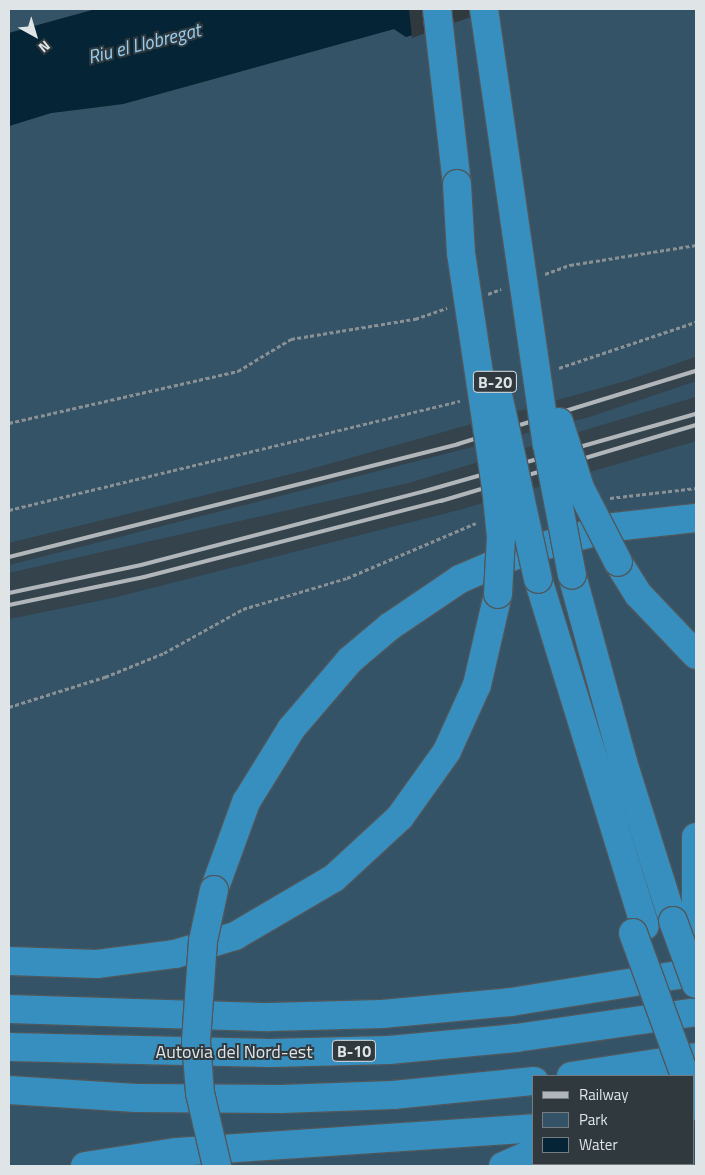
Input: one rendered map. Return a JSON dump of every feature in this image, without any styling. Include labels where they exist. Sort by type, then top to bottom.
[{"type":"highway","name":"B-20","points":[[437,9],[457,184],[538,579],[638,920],[696,1064]]},
{"type":"highway","name":"B-20","points":[[484,9],[516,295],[572,575],[623,762],[688,920],[696,984]]},
{"type":"highway","points":[[9,961],[97,964],[174,954],[234,936],[334,878],[400,817],[447,751],[477,685],[498,594],[497,497],[462,262],[457,184]]},
{"type":"highway","points":[[516,295],[580,488],[618,562],[638,594],[696,655]]},
{"type":"highway","points":[[217,1166],[200,1093],[196,1041],[201,958],[214,890],[246,802],[291,729],[350,660],[389,627],[460,579],[528,550],[614,527],[696,518]]},
{"type":"highway","points":[[688,920],[696,836]]},
{"type":"highway","points":[[638,920],[684,1075]]},
{"type":"highway","points":[[9,1009],[269,1017],[382,1014],[511,1002],[696,972]]},
{"type":"highway","name":"Autovia del Nord-est","points":[[9,1047],[270,1053],[388,1050],[516,1038],[696,1012]]},
{"type":"highway","points":[[578,1075],[696,1057]]},
{"type":"highway","points":[[9,1090],[136,1098],[281,1099],[393,1095],[532,1081]]},
{"type":"highway","points":[[86,1166],[177,1152],[532,1128]]},
{"type":"highway","points":[[503,1166],[532,1153]]},
{"type":"path","points":[[542,275],[570,265],[696,245]]},
{"type":"path","points":[[478,297],[516,295]]},
{"type":"path","points":[[9,423],[238,371],[291,339],[415,319],[451,306]]},
{"type":"path","points":[[548,372],[696,322]]},
{"type":"path","points":[[9,510],[464,400]]},
{"type":"path","points":[[601,500],[696,488]]},
{"type":"path","points":[[9,707],[105,678],[164,653],[243,609],[347,578],[484,520]]},
{"type":"shaded area","points":[[696,357],[696,381],[589,417],[9,565],[9,543],[304,471],[626,381]]},
{"type":"shaded area","points":[[696,397],[696,441],[462,509],[112,598],[9,619],[9,573],[409,483]]},
{"type":"green space","points":[[9,9],[96,9],[9,33]]},
{"type":"green space","points":[[491,9],[696,9],[696,357],[626,381],[304,471],[9,543],[9,126],[51,113],[123,104],[394,29],[406,37]]},
{"type":"green space","points":[[696,381],[696,397],[409,483],[9,573],[9,565],[589,417]]},
{"type":"green space","points":[[696,441],[696,1166],[9,1166],[9,619],[112,598],[462,509]]},
{"type":"water","name":"Riu el Llobregat","points":[[96,9],[491,9],[406,37],[394,29],[123,104],[51,113],[9,126],[9,33]]},
{"type":"pier","points":[[409,9],[493,9],[412,38]]},
{"type":"railway","points":[[9,557],[458,444],[696,371]]},
{"type":"railway","points":[[9,593],[141,565],[425,491],[696,414]]},
{"type":"railway","points":[[9,605],[144,577],[441,501],[696,425]]}]
